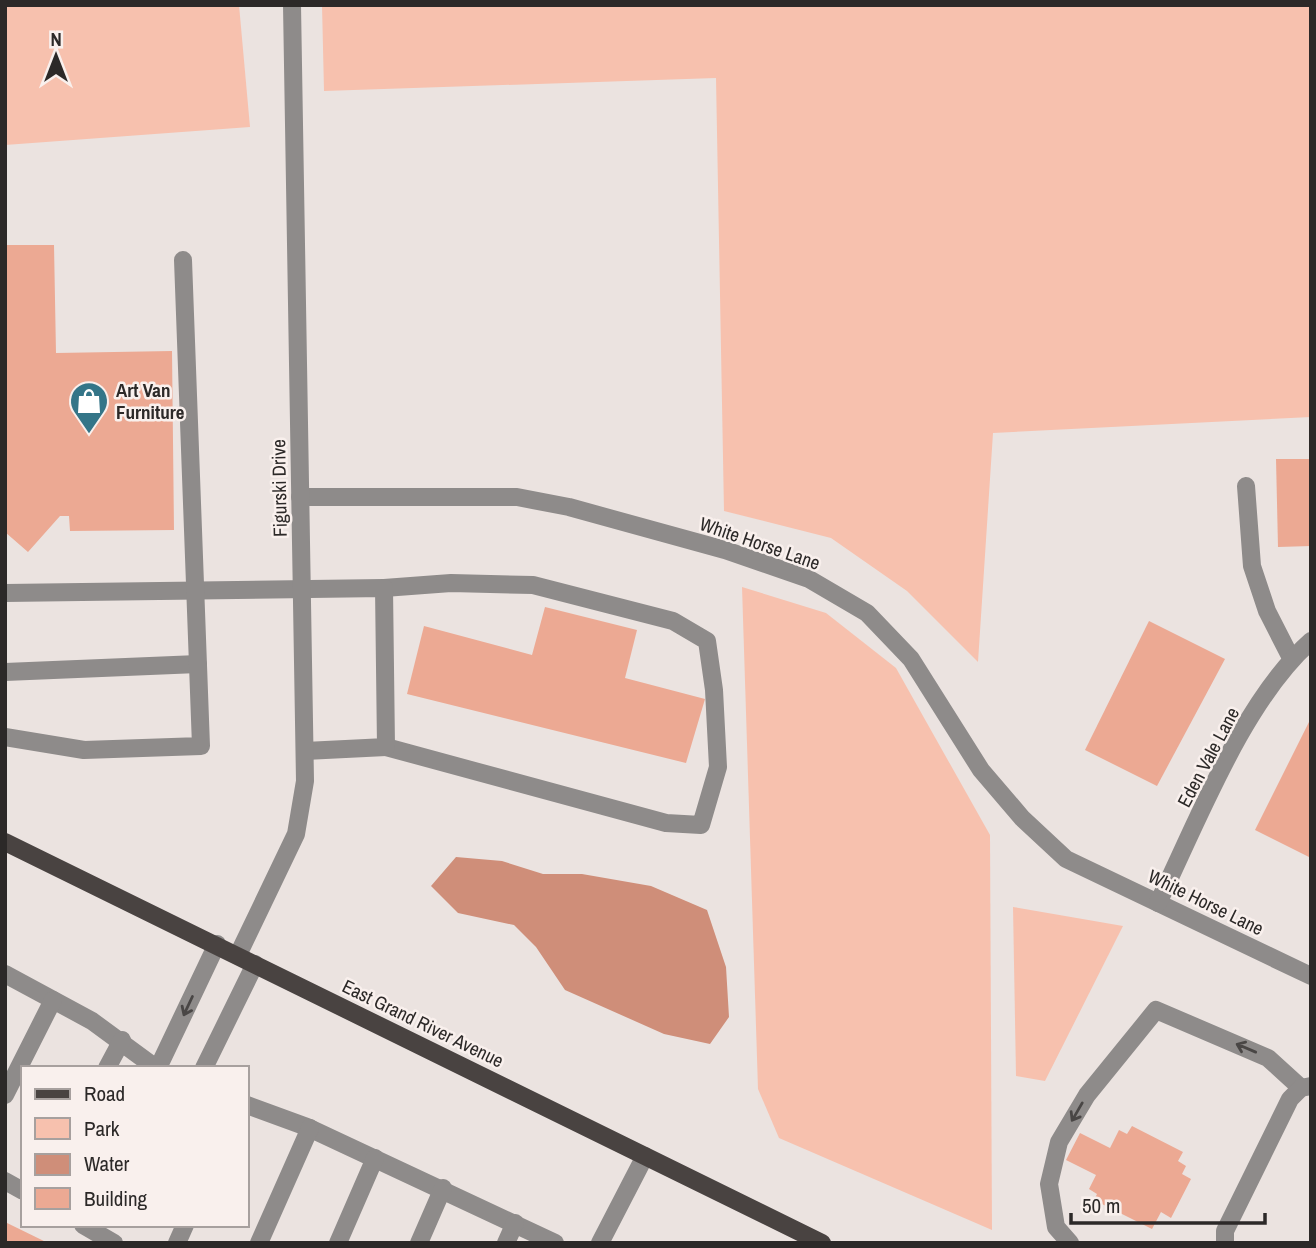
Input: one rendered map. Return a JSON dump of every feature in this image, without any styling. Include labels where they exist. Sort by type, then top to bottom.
[{"type":"main road","name":"East Grand River Avenue","points":[[5,842],[822,1243]]},
{"type":"street","name":"Figurski Drive","points":[[238,955],[296,834],[305,781],[292,5]]},
{"type":"street","points":[[5,737],[84,750],[201,746],[183,260]]},
{"type":"street","points":[[1246,486],[1252,566],[1267,611],[1291,658]]},
{"type":"street","name":"White Horse Lane","points":[[300,497],[517,497],[569,507],[712,546],[809,579],[867,612],[911,659],[981,770],[1066,859],[1311,976]]},
{"type":"street","points":[[5,593],[302,591],[384,589],[452,583],[533,586],[673,621],[707,641],[714,690],[718,767],[701,825],[666,823],[386,747],[305,751]]},
{"type":"street","points":[[384,589],[386,747]]},
{"type":"street","name":"Eden Vale Lane","points":[[1158,903],[1224,766],[1266,692],[1291,658],[1311,641]]},
{"type":"street","points":[[5,672],[198,664]]},
{"type":"street","points":[[158,1066],[217,944]]},
{"type":"street","points":[[205,1066],[255,964]]},
{"type":"street","points":[[5,974],[122,1040],[154,1066]]},
{"type":"street","points":[[5,1095],[53,1000]]},
{"type":"street","points":[[1070,1243],[1056,1227],[1049,1184],[1059,1142],[1087,1095],[1156,1010],[1268,1058],[1306,1087],[1290,1099],[1224,1231],[1225,1243]]},
{"type":"street","points":[[108,1066],[122,1040]]},
{"type":"street","points":[[248,1105],[310,1128],[443,1188],[555,1243]]},
{"type":"street","points":[[259,1243],[310,1128]]},
{"type":"street","points":[[600,1243],[646,1156]]},
{"type":"street","points":[[338,1243],[375,1158]]},
{"type":"street","points":[[5,1181],[21,1190]]},
{"type":"street","points":[[419,1243],[443,1188]]},
{"type":"street","points":[[506,1243],[515,1223]]},
{"type":"street","points":[[177,1243],[184,1227]]},
{"type":"street","points":[[93,1228],[114,1243]]},
{"type":"green space","points":[[5,5],[239,5],[250,127],[5,145]]},
{"type":"green space","points":[[322,5],[1311,5],[1311,417],[993,433],[978,662],[907,591],[831,538],[724,511],[716,78],[324,91]]},
{"type":"green space","points":[[742,587],[826,613],[896,668],[990,835],[992,1230],[779,1138],[758,1089]]},
{"type":"green space","points":[[1013,907],[1123,926],[1045,1081],[1016,1076]]},
{"type":"water","points":[[456,857],[502,861],[543,874],[582,874],[651,886],[707,910],[726,967],[729,1017],[710,1044],[664,1034],[565,990],[536,947],[514,925],[458,913],[431,886]]},
{"type":"building","name":"Art Van Furniture","points":[[5,245],[54,245],[56,353],[172,351],[174,530],[70,531],[69,516],[60,516],[28,552],[5,532]]},
{"type":"building","points":[[1276,459],[1311,459],[1311,546],[1278,547]]},
{"type":"building","points":[[545,607],[637,630],[625,678],[705,699],[686,763],[407,694],[424,626],[532,655]]},
{"type":"building","points":[[1149,621],[1225,659],[1157,786],[1085,750]]},
{"type":"building","points":[[1311,718],[1311,858],[1255,830]]},
{"type":"building","points":[[1132,1126],[1183,1152],[1178,1161],[1186,1166],[1182,1174],[1191,1179],[1171,1218],[1161,1212],[1152,1229],[1094,1200],[1097,1194],[1089,1189],[1096,1175],[1066,1160],[1080,1133],[1110,1148],[1119,1130],[1127,1134]]},
{"type":"building","points":[[5,1222],[48,1243],[5,1243]]},
{"type":"place","name":"Art Van Furniture","points":[[89,435]]}]
